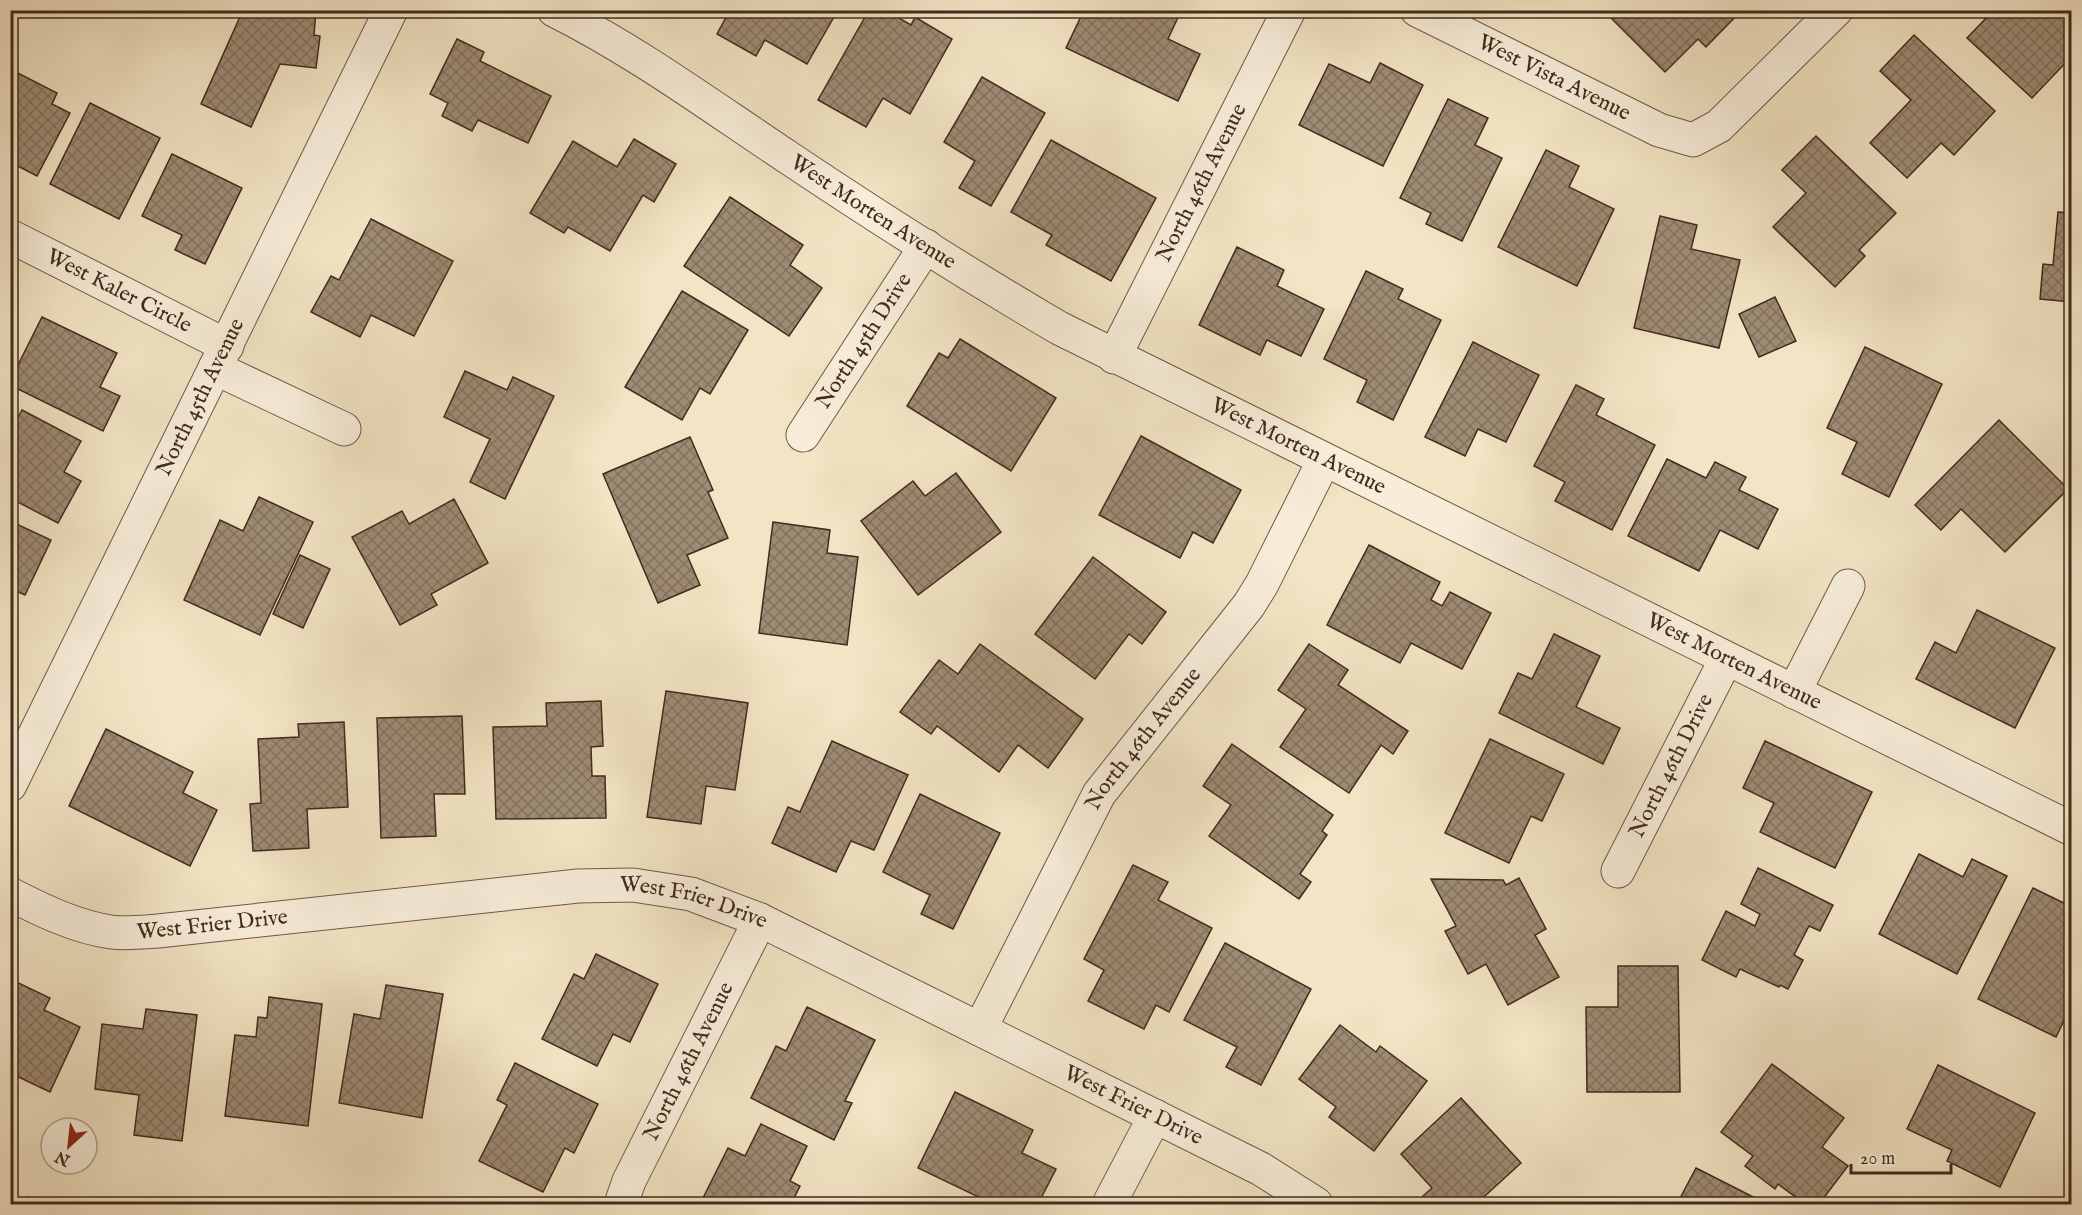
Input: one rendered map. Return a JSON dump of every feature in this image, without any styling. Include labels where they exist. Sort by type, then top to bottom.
[{"type":"street","name":"North 45th Avenue","points":[[10,785],[391,10]]},
{"type":"street","name":"West Morten Avenue","points":[[554,10],[591,29],[642,61],[875,216],[926,246],[986,286],[1059,328],[2072,829]]},
{"type":"street","name":"North 46th Avenue","points":[[1114,357],[1289,10]]},
{"type":"street","name":"West Vista Avenue","points":[[1417,10],[1659,130],[1693,140],[1719,126],[1836,10]]},
{"type":"street","name":"West Kaler Circle","points":[[10,236],[344,429]]},
{"type":"street","name":"North 45th Drive","points":[[802,435],[926,246]]},
{"type":"street","name":"North 46th Avenue","points":[[980,1029],[1099,794],[1249,605],[1262,584],[1324,460]]},
{"type":"street","points":[[1794,692],[1848,586]]},
{"type":"street","name":"North 46th Drive","points":[[1618,871],[1726,659]]},
{"type":"street","name":"West Frier Drive","points":[[10,894],[71,921],[112,932],[158,932],[578,886],[633,885],[691,894],[760,920],[1262,1168],[1316,1204]]},
{"type":"street","name":"North 46th Avenue","points":[[621,1204],[629,1181],[760,920]]},
{"type":"street","points":[[1109,1204],[1155,1116]]},
{"type":"building","points":[[243,10],[316,10],[314,35],[320,36],[316,68],[280,64],[251,127],[201,104]]},
{"type":"building","points":[[730,10],[838,10],[807,64],[765,40],[756,56],[717,34]]},
{"type":"building","points":[[869,10],[885,10],[911,25],[915,17],[952,39],[910,114],[883,98],[866,127],[818,100]]},
{"type":"building","points":[[1084,10],[1181,11],[1168,39],[1200,54],[1178,101],[1066,48]]},
{"type":"building","points":[[1612,10],[1742,10],[1706,47],[1698,39],[1665,72],[1608,15]]},
{"type":"building","points":[[1990,10],[2061,10],[2072,20],[2072,56],[2032,98],[1967,38],[1992,12]]},
{"type":"building","points":[[1914,35],[1995,111],[1954,155],[1941,143],[1907,178],[1870,143],[1911,100],[1880,71]]},
{"type":"building","points":[[457,39],[484,52],[480,61],[551,96],[528,143],[478,120],[472,131],[442,116],[448,103],[430,94]]},
{"type":"building","points":[[1380,63],[1423,85],[1383,166],[1299,125],[1329,64],[1370,83]]},
{"type":"building","points":[[10,69],[57,93],[52,104],[70,113],[37,176],[10,162]]},
{"type":"building","points":[[982,77],[1045,113],[991,206],[959,188],[975,161],[944,142]]},
{"type":"building","points":[[1448,99],[1488,118],[1475,145],[1502,158],[1462,241],[1426,224],[1431,213],[1400,198]]},
{"type":"building","points":[[90,103],[160,138],[119,219],[50,184]]},
{"type":"building","points":[[1816,136],[1896,213],[1859,250],[1865,256],[1835,287],[1773,227],[1806,193],[1782,170]]},
{"type":"building","points":[[634,139],[676,164],[654,202],[643,195],[610,251],[568,227],[564,233],[530,213],[573,141],[617,167]]},
{"type":"building","points":[[1051,140],[1156,198],[1111,281],[1046,245],[1052,235],[1011,212]]},
{"type":"building","points":[[1546,150],[1579,166],[1569,187],[1614,209],[1577,286],[1498,247]]},
{"type":"building","points":[[172,154],[242,188],[205,264],[175,250],[182,235],[142,216]]},
{"type":"building","points":[[730,197],[803,245],[790,265],[822,288],[789,336],[684,266]]},
{"type":"building","points":[[2058,212],[2072,213],[2072,302],[2040,299],[2043,264],[2053,265]]},
{"type":"building","points":[[1660,216],[1697,225],[1691,249],[1740,260],[1719,348],[1634,328]]},
{"type":"building","points":[[371,219],[453,261],[414,336],[371,315],[360,337],[311,312],[331,276],[339,280]]},
{"type":"building","points":[[1237,247],[1284,270],[1277,286],[1324,309],[1301,356],[1267,340],[1260,355],[1199,325]]},
{"type":"building","points":[[1366,271],[1403,289],[1398,299],[1441,320],[1393,420],[1357,402],[1367,380],[1324,359]]},
{"type":"building","points":[[682,291],[748,330],[710,394],[700,388],[682,420],[625,387]]},
{"type":"building","points":[[1775,297],[1796,341],[1759,357],[1739,314]]},
{"type":"building","points":[[42,317],[117,353],[100,387],[120,396],[103,431],[10,385]]},
{"type":"building","points":[[960,339],[1056,398],[1011,471],[907,406],[939,353],[948,358]]},
{"type":"building","points":[[1473,342],[1539,375],[1506,442],[1478,429],[1465,456],[1425,437]]},
{"type":"building","points":[[1865,347],[1942,384],[1889,497],[1842,474],[1857,442],[1827,428]]},
{"type":"building","points":[[465,371],[507,390],[513,377],[554,396],[505,499],[470,482],[490,439],[444,417]]},
{"type":"building","points":[[1576,385],[1604,399],[1596,415],[1655,445],[1612,530],[1555,501],[1565,482],[1534,466]]},
{"type":"building","points":[[22,410],[81,441],[64,472],[81,481],[58,523],[10,498],[10,432]]},
{"type":"building","points":[[1999,420],[2068,489],[2005,552],[1961,509],[1941,530],[1915,505]]},
{"type":"building","points":[[1141,436],[1241,490],[1213,543],[1193,532],[1180,558],[1099,515]]},
{"type":"building","points":[[690,437],[713,490],[708,492],[728,538],[687,555],[700,585],[658,603],[603,474]]},
{"type":"building","points":[[1667,459],[1706,478],[1715,462],[1746,477],[1739,490],[1778,509],[1758,549],[1720,530],[1699,571],[1628,536]]},
{"type":"building","points":[[956,473],[1001,532],[918,595],[861,521],[913,481],[925,496]]},
{"type":"building","points":[[259,497],[313,522],[260,635],[184,600],[220,520],[243,531]]},
{"type":"building","points":[[454,499],[488,563],[431,594],[437,605],[400,625],[352,537],[402,511],[409,524]]},
{"type":"building","points":[[10,521],[51,540],[25,595],[10,588]]},
{"type":"building","points":[[773,522],[830,530],[827,553],[858,557],[847,645],[759,633]]},
{"type":"building","points":[[1369,545],[1440,582],[1431,600],[1442,606],[1450,592],[1491,613],[1462,669],[1411,643],[1400,663],[1327,625]]},
{"type":"building","points":[[300,555],[330,569],[303,628],[273,614]]},
{"type":"building","points":[[1093,557],[1166,612],[1142,644],[1129,634],[1095,679],[1035,634]]},
{"type":"building","points":[[1977,610],[2055,648],[2015,728],[1916,679],[1935,642],[1956,653]]},
{"type":"building","points":[[1554,634],[1600,656],[1576,707],[1620,728],[1603,764],[1499,713],[1518,673],[1532,679]]},
{"type":"building","points":[[980,644],[1083,719],[1048,768],[1018,745],[999,772],[937,726],[931,734],[900,712],[939,660],[958,674]]},
{"type":"building","points":[[1309,644],[1348,670],[1338,685],[1408,731],[1393,754],[1381,745],[1349,793],[1280,747],[1306,709],[1278,690]]},
{"type":"building","points":[[666,691],[748,703],[735,790],[706,786],[701,824],[647,817]]},
{"type":"building","points":[[601,701],[603,746],[591,747],[592,776],[605,776],[606,818],[496,819],[493,727],[547,726],[546,703]]},
{"type":"building","points":[[462,716],[465,794],[434,794],[436,836],[381,838],[377,718]]},
{"type":"building","points":[[344,722],[348,807],[307,809],[309,848],[253,851],[250,804],[261,803],[258,739],[299,737],[298,724]]},
{"type":"building","points":[[106,729],[193,772],[183,793],[217,810],[190,866],[69,806]]},
{"type":"building","points":[[1490,739],[1564,774],[1542,821],[1531,816],[1509,863],[1445,833]]},
{"type":"building","points":[[832,741],[908,775],[874,850],[851,841],[836,872],[772,843],[788,807],[800,812]]},
{"type":"building","points":[[1765,741],[1872,792],[1835,868],[1760,832],[1774,803],[1743,788]]},
{"type":"building","points":[[1232,744],[1333,815],[1322,831],[1327,835],[1300,874],[1311,882],[1299,899],[1209,836],[1231,805],[1203,786]]},
{"type":"building","points":[[920,794],[1000,833],[953,929],[921,914],[930,895],[883,872]]},
{"type":"building","points":[[1919,854],[1963,877],[1972,859],[2007,876],[1957,974],[1879,934]]},
{"type":"building","points":[[1133,865],[1168,882],[1158,900],[1212,928],[1169,1012],[1156,1005],[1144,1029],[1088,1001],[1104,970],[1084,959]]},
{"type":"building","points":[[1758,868],[1833,905],[1820,931],[1809,926],[1794,955],[1803,960],[1788,989],[1740,969],[1736,977],[1702,960],[1726,911],[1755,926],[1760,914],[1741,904]]},
{"type":"building","points":[[1519,878],[1546,929],[1535,935],[1559,977],[1508,1005],[1486,964],[1468,974],[1445,931],[1456,926],[1431,879],[1503,880],[1506,885]]},
{"type":"building","points":[[2033,888],[2072,907],[2072,930],[2065,944],[2072,947],[2072,1004],[2056,1037],[1978,999]]},
{"type":"building","points":[[1225,943],[1311,989],[1261,1085],[1226,1067],[1237,1047],[1184,1020]]},
{"type":"building","points":[[596,954],[658,984],[630,1042],[613,1034],[597,1066],[542,1039],[574,974],[584,979]]},
{"type":"building","points":[[1618,966],[1678,966],[1680,1092],[1587,1092],[1586,1007],[1618,1007]]},
{"type":"building","points":[[10,979],[50,998],[44,1010],[80,1027],[50,1092],[10,1073]]},
{"type":"building","points":[[386,985],[443,994],[422,1118],[339,1103],[354,1014],[380,1019]]},
{"type":"building","points":[[269,997],[322,1004],[308,1126],[225,1116],[235,1035],[256,1037],[258,1017],[267,1018]]},
{"type":"building","points":[[807,1007],[875,1040],[845,1101],[852,1103],[834,1140],[751,1098],[776,1046],[786,1051]]},
{"type":"building","points":[[146,1009],[197,1015],[182,1141],[134,1135],[139,1095],[95,1089],[102,1024],[143,1029]]},
{"type":"building","points":[[1340,1025],[1376,1052],[1380,1046],[1427,1081],[1374,1151],[1329,1117],[1336,1107],[1299,1079]]},
{"type":"building","points":[[515,1063],[598,1104],[574,1153],[565,1148],[543,1192],[479,1161],[507,1105],[497,1100]]},
{"type":"building","points":[[1772,1064],[1844,1118],[1822,1147],[1848,1166],[1819,1204],[1805,1204],[1778,1184],[1775,1189],[1745,1166],[1753,1156],[1721,1132]]},
{"type":"building","points":[[1938,1065],[2035,1113],[2000,1187],[1947,1161],[1952,1150],[1907,1129]]},
{"type":"building","points":[[955,1092],[1033,1130],[1022,1153],[1056,1169],[1038,1204],[993,1204],[918,1168]]},
{"type":"building","points":[[1461,1098],[1521,1163],[1476,1204],[1414,1204],[1432,1188],[1401,1154]]},
{"type":"building","points":[[761,1124],[807,1146],[790,1181],[800,1186],[791,1204],[700,1204],[728,1148],[745,1156]]},
{"type":"building","points":[[1696,1168],[1767,1204],[1677,1204]]},
{"type":"building","points":[[28,1197],[49,1204],[25,1204]]}]
